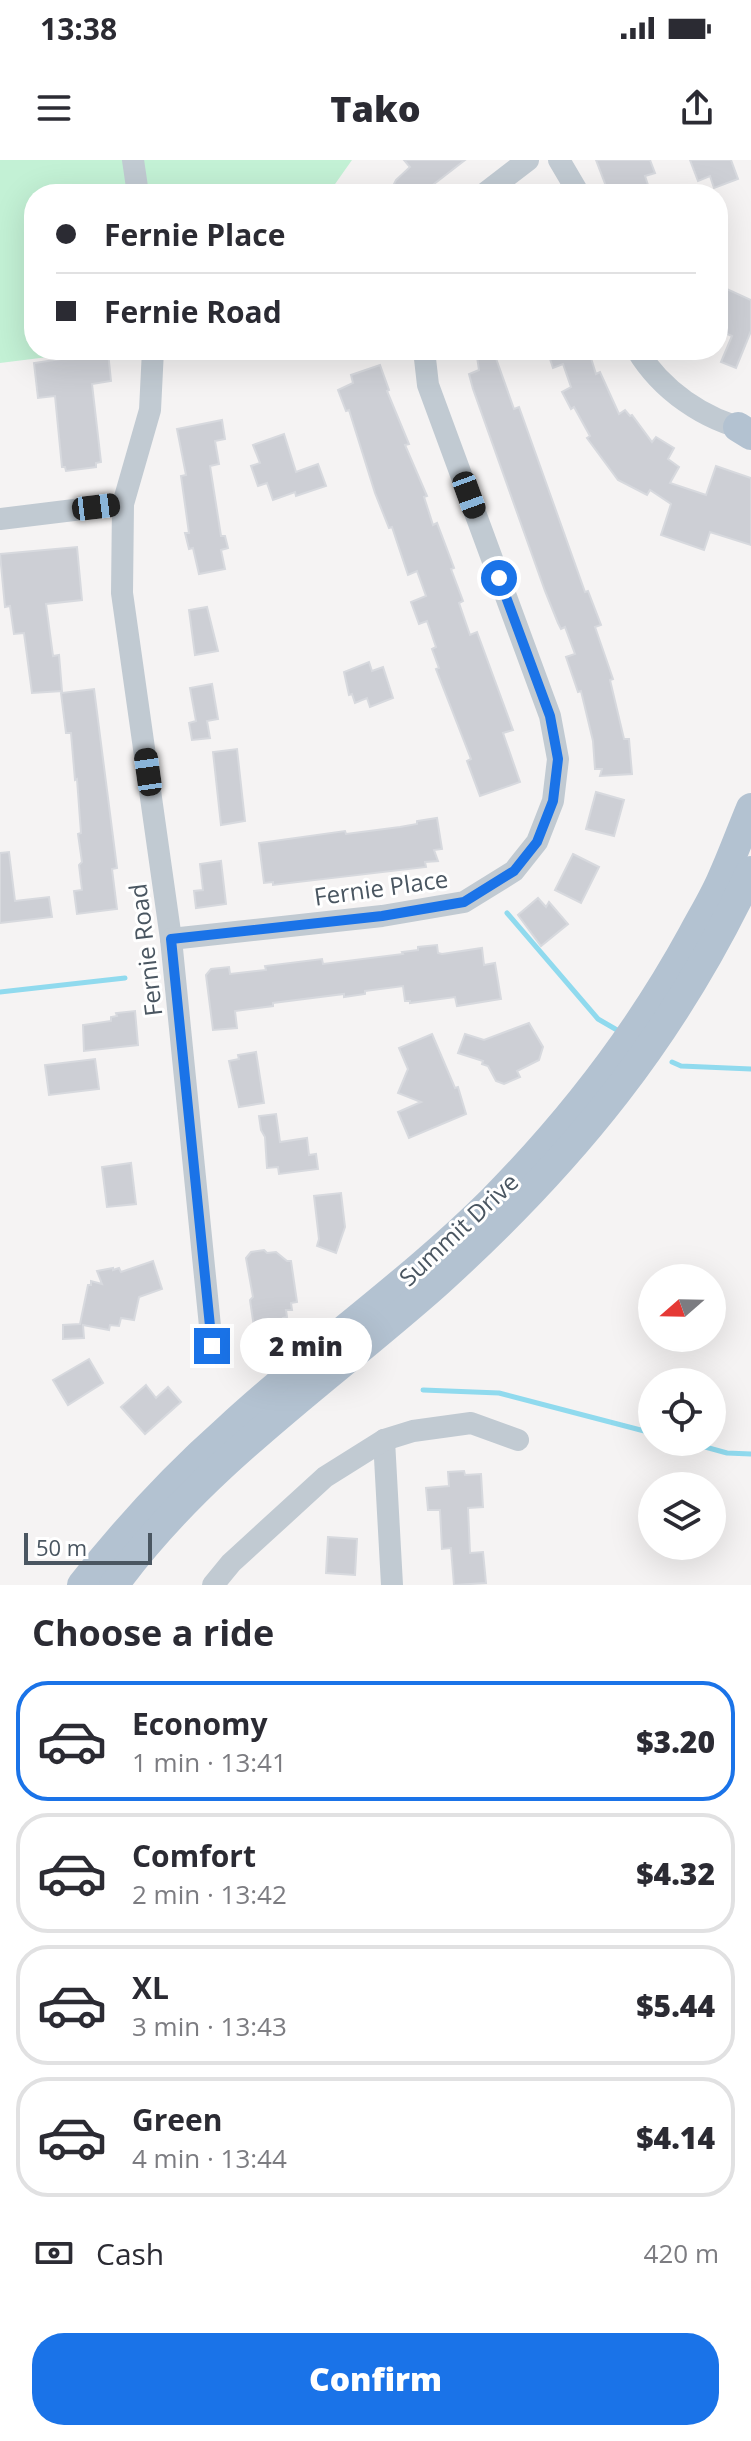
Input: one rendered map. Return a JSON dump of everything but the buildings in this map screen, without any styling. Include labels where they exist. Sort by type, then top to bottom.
[{"type":"main road","name":"Summit Drive","points":[[82,1585],[113,1546],[228,1428],[421,1266],[492,1200],[563,1125],[630,1039],[670,976],[720,883],[751,808]]},
{"type":"main road","name":"Summit Drive","points":[[114,1585],[131,1561],[197,1489],[436,1284],[507,1217],[580,1140],[647,1053],[690,988],[751,871]]},
{"type":"street","points":[[133,160],[137,184]]},
{"type":"street","points":[[497,184],[528,160]]},
{"type":"street","points":[[559,160],[573,184]]},
{"type":"street","name":"Fernie Road","points":[[152,360],[150,410],[123,504],[122,593],[171,939],[212,1346]]},
{"type":"street","name":"Fernie Place","points":[[171,939],[382,916],[464,902],[514,871],[537,842],[553,801],[558,759],[550,716],[428,385],[425,360]]},
{"type":"street","points":[[643,360],[650,371],[682,401],[748,430]]},
{"type":"street","points":[[0,519],[123,504]]},
{"type":"street","points":[[220,1583],[231,1563],[325,1477],[384,1440],[413,1431],[471,1423],[518,1440]]},
{"type":"street","points":[[384,1440],[392,1585]]},
{"type":"green space","points":[[0,160],[352,160],[335,184],[24,184],[24,360],[0,363]]},
{"type":"waterway","points":[[507,913],[598,1019],[617,1030]]},
{"type":"waterway","points":[[0,992],[125,978]]},
{"type":"waterway","points":[[672,1062],[681,1066],[751,1069]]},
{"type":"waterway","points":[[423,1390],[499,1393],[638,1429]]},
{"type":"waterway","points":[[726,1453],[751,1454]]},
{"type":"route","points":[[212,1346],[171,939],[382,916],[464,902],[514,871],[537,842],[553,801],[558,759],[550,716],[499,578]]}]
